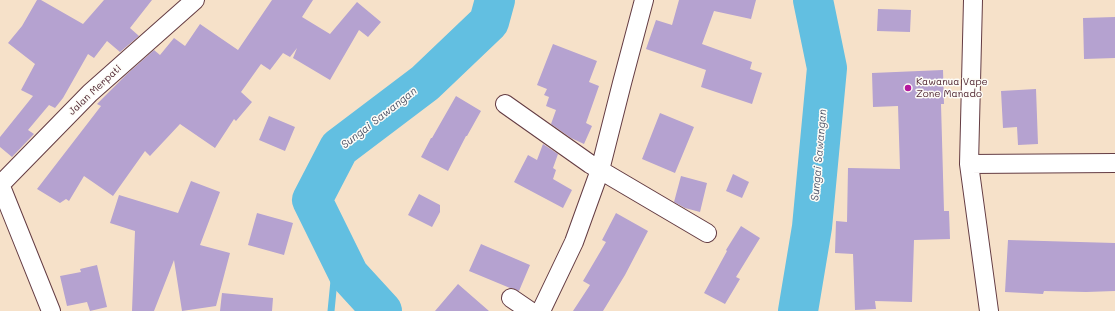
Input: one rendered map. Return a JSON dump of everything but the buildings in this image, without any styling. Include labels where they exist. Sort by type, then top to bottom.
[{"type":"street","name":"Jalan Merpati","points":[[0,184],[90,93],[195,0]]},
{"type":"street","points":[[541,311],[574,242],[600,170],[644,0]]},
{"type":"street","points":[[973,0],[969,164],[989,311]]},
{"type":"street","points":[[505,104],[590,164],[707,233]]},
{"type":"street","points":[[969,164],[1115,162]]},
{"type":"street","points":[[0,184],[49,308]]},
{"type":"street","points":[[511,298],[530,311]]},
{"type":"waterway","name":"Sungai Sawangan","points":[[382,311],[349,275],[312,200],[339,148],[425,83],[489,22],[495,0]]},
{"type":"waterway","name":"Sungai Sawangan","points":[[798,311],[812,227],[827,68],[813,0]]},
{"type":"waterway","points":[[331,311],[337,250]]},
{"type":"place","name":"Kawanua Vape Zone Manado","points":[[908,88]]}]
